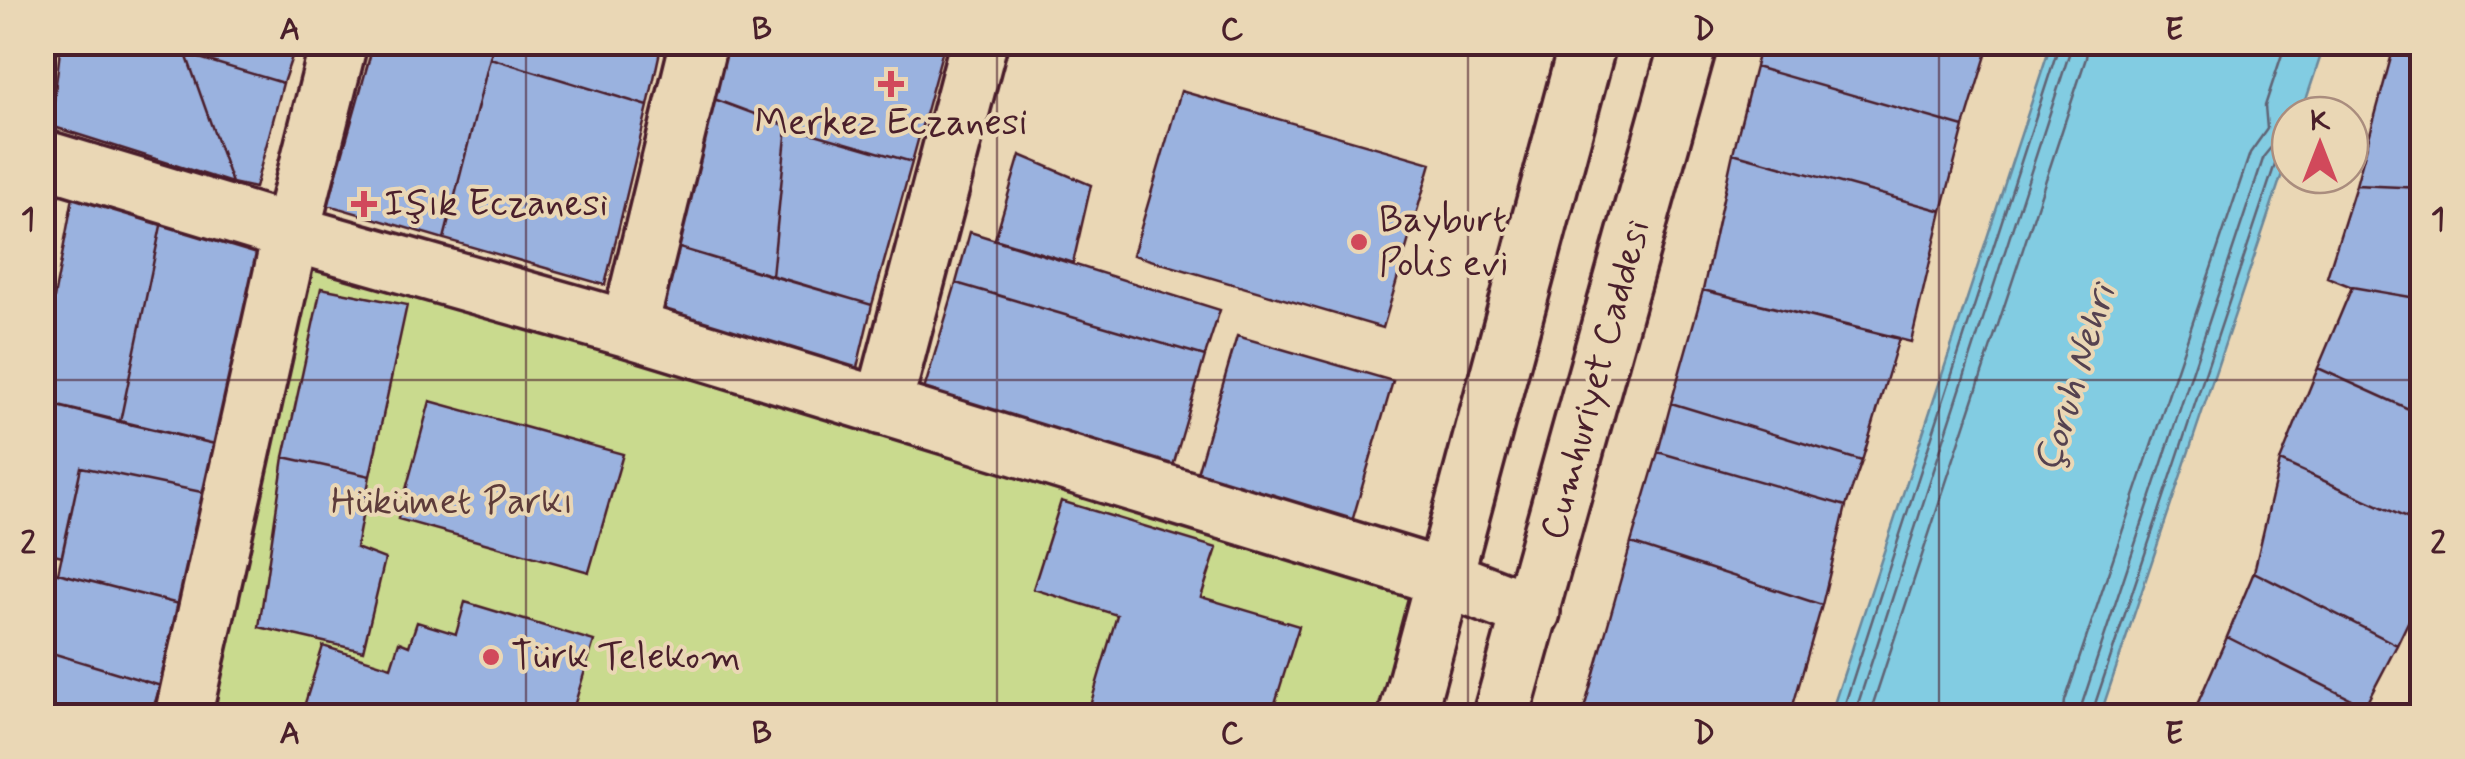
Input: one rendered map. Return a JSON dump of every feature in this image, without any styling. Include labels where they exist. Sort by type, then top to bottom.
[{"type":"street","points":[[184,716],[291,234],[339,42]]},
{"type":"street","points":[[629,329],[699,42]]},
{"type":"street","points":[[883,407],[979,42]]},
{"type":"street","points":[[1406,716],[1588,42]]},
{"type":"street","name":"Cumhuriyet Caddesi","points":[[1501,716],[1690,42]]},
{"type":"street","points":[[42,158],[291,234],[629,329],[1444,578],[1532,612]]},
{"type":"green space","name":"Hükümet Parkı","points":[[291,233],[1444,578],[1403,716],[183,716]]},
{"type":"water","name":"Çoruh Nehri","points":[[2051,43],[2325,43],[2308,95],[2270,95],[2270,195],[2275,195],[2100,716],[1830,716]]},
{"type":"building","points":[[61,42],[160,42],[186,54],[232,183],[51,126]]},
{"type":"building","points":[[160,42],[297,42],[283,83],[186,54]]},
{"type":"building","points":[[374,42],[494,42],[444,239],[328,205]]},
{"type":"building","points":[[494,42],[662,42],[648,106],[490,58]]},
{"type":"building","points":[[721,42],[945,42],[912,162],[787,126],[706,96]]},
{"type":"building","points":[[1761,42],[1990,42],[1964,127],[1755,67]]},
{"type":"building","points":[[186,54],[283,83],[255,188],[232,183]]},
{"type":"building","points":[[2392,54],[2422,58],[2422,188],[2370,186],[2370,134]]},
{"type":"building","points":[[490,58],[648,106],[605,285],[444,239]]},
{"type":"building","points":[[1755,67],[1964,127],[1942,211],[1733,153]]},
{"type":"building","points":[[1181,91],[1431,163],[1383,328],[1133,255]]},
{"type":"building","points":[[706,96],[787,126],[772,276],[666,244]]},
{"type":"building","points":[[787,126],[912,162],[872,305],[772,276]]},
{"type":"building","points":[[1733,153],[1942,211],[1911,342],[1703,290]]},
{"type":"building","points":[[1020,155],[1091,185],[1073,263],[995,239]]},
{"type":"building","points":[[2370,186],[2422,188],[2422,299],[2352,287],[2327,277],[2353,195],[2370,195]]},
{"type":"building","points":[[73,197],[162,221],[120,422],[42,402],[42,362]]},
{"type":"building","points":[[162,221],[260,245],[223,446],[120,422]]},
{"type":"building","points":[[970,232],[1220,310],[1205,356],[956,283]]},
{"type":"building","points":[[666,244],[872,305],[855,376],[651,308]]},
{"type":"building","points":[[956,283],[1205,356],[1171,473],[921,400]]},
{"type":"building","points":[[2352,287],[2422,299],[2422,415],[2318,368]]},
{"type":"building","points":[[321,288],[407,305],[370,476],[284,457]]},
{"type":"building","points":[[1703,290],[1899,338],[1862,461],[1671,403]]},
{"type":"building","points":[[1237,336],[1393,381],[1351,525],[1195,480]]},
{"type":"building","points":[[2318,368],[2422,415],[2422,525],[2280,461]]},
{"type":"building","points":[[430,401],[623,454],[589,572],[398,519]]},
{"type":"building","points":[[42,402],[223,446],[211,494],[81,467],[62,556],[42,551]]},
{"type":"building","points":[[1671,403],[1862,461],[1846,506],[1658,452]]},
{"type":"building","points":[[1658,452],[1846,506],[1822,605],[1631,543]]},
{"type":"building","points":[[284,457],[370,476],[356,548],[385,559],[363,651],[259,627]]},
{"type":"building","points":[[2280,461],[2422,525],[2422,593],[2397,645],[2254,572]]},
{"type":"building","points":[[81,467],[211,494],[186,606],[58,573]]},
{"type":"building","points":[[1061,501],[1217,548],[1201,597],[1299,626],[1271,716],[1087,716],[1117,615],[1033,589]]},
{"type":"building","points":[[1631,543],[1822,605],[1790,716],[1582,716]]},
{"type":"building","points":[[42,569],[186,606],[161,686],[42,650]]},
{"type":"building","points":[[2254,572],[2397,645],[2365,706],[2227,637]]},
{"type":"building","name":"Türk Telekom","points":[[465,602],[594,641],[571,716],[301,716],[323,646],[391,667],[399,642],[409,646],[417,622],[456,634]]},
{"type":"building","points":[[2227,637],[2365,706],[2360,716],[2192,716]]},
{"type":"building","points":[[42,650],[161,686],[150,716],[42,716]]},
{"type":"place","name":"Merkez Eczanesi","points":[[891,84]]},
{"type":"place","name":"Işık Eczanesi","points":[[364,204]]},
{"type":"place","name":"Bayburt Polis evi","points":[[1359,242]]},
{"type":"place","name":"Türk Telekom","points":[[491,657]]}]
